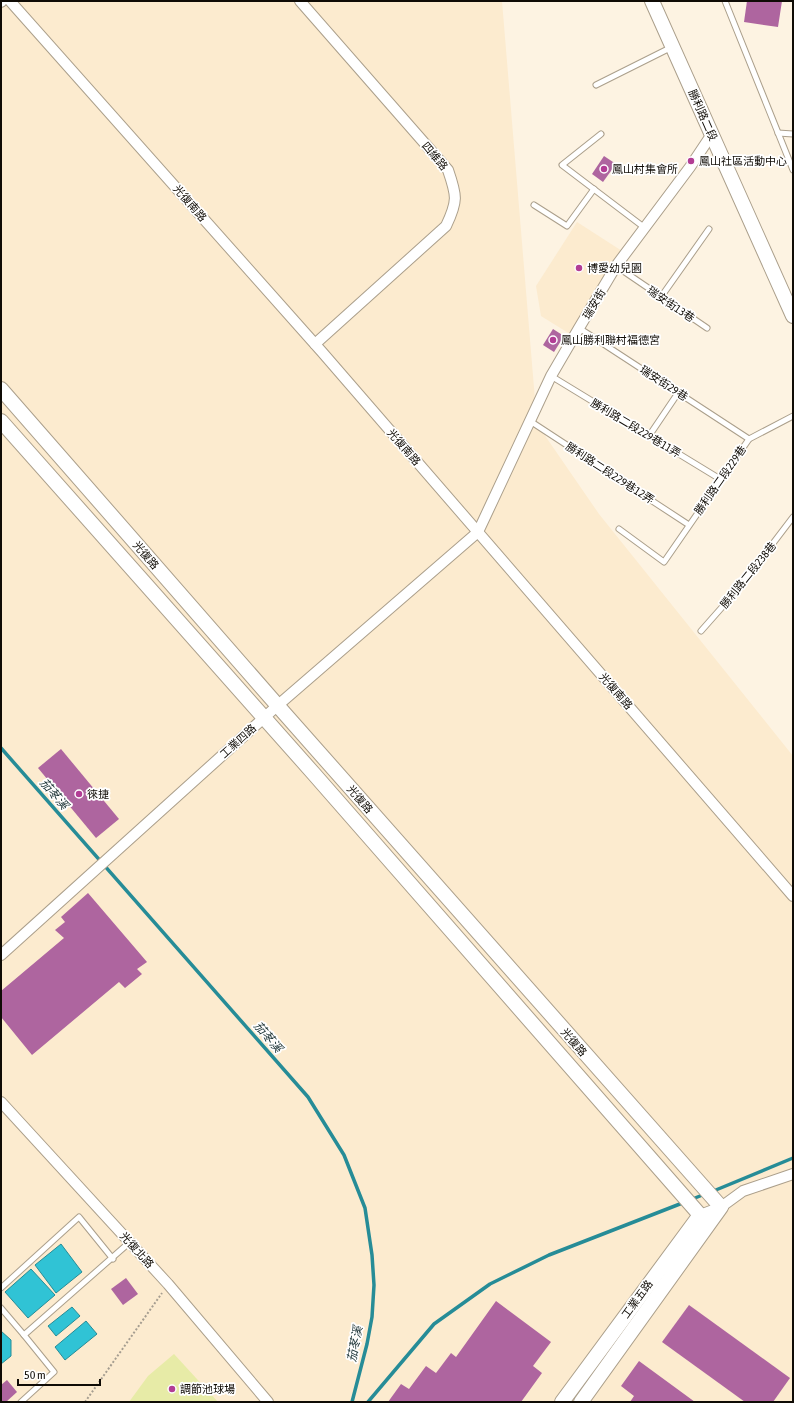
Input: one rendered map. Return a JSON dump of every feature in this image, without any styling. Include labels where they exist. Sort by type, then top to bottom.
[{"type":"street","name":"光復南路","points":[[10,1],[315,344],[793,896]]},
{"type":"street","name":"四維路","points":[[300,1],[448,170],[455,190],[455,207],[446,226],[315,344]]},
{"type":"street","name":"勝利路二段","points":[[652,1],[793,316]]},
{"type":"street","name":"瑞安街","points":[[478,532],[551,376],[579,328],[616,266],[690,167],[712,134]]},
{"type":"street","name":"光復路","points":[[1,389],[277,706],[721,1207]]},
{"type":"street","name":"光復路","points":[[1,422],[484,967],[700,1215]]},
{"type":"street","name":"工業四路","points":[[1,955],[277,706],[478,532]]},
{"type":"street","name":"光復北路","points":[[1,1102],[168,1284],[268,1402]]},
{"type":"street","name":"工業五路","points":[[562,1402],[700,1215],[721,1207],[742,1191],[793,1174]]},
{"type":"street","name":"工業五路","points":[[581,1402],[721,1207]]},
{"type":"lane","points":[[725,1],[793,170]]},
{"type":"lane","points":[[596,85],[673,46]]},
{"type":"lane","points":[[778,133],[793,134]]},
{"type":"lane","points":[[601,134],[562,165],[645,228]]},
{"type":"lane","points":[[534,204],[567,226],[594,189]]},
{"type":"lane","points":[[661,298],[709,229]]},
{"type":"lane","name":"瑞安街13巷","points":[[616,266],[707,328]]},
{"type":"lane","name":"瑞安街29巷","points":[[579,328],[749,438]]},
{"type":"lane","name":"勝利路二段229巷11弄","points":[[551,376],[720,479]]},
{"type":"lane","points":[[649,436],[678,393]]},
{"type":"lane","name":"勝利路二段229巷","points":[[619,529],[664,562],[749,438],[793,416]]},
{"type":"lane","name":"勝利路二段229巷12弄","points":[[530,421],[690,525]]},
{"type":"lane","name":"勝利路二段238巷","points":[[701,632],[739,588],[793,518]]},
{"type":"lane","points":[[1,1288],[79,1217],[113,1259]]},
{"type":"lane","points":[[24,1334],[113,1259],[130,1242]]},
{"type":"lane","points":[[1,1308],[54,1372],[21,1402]]},
{"type":"path","points":[[85,1402],[168,1284]]},
{"type":"shaded area","points":[[1,1],[502,1],[537,424],[599,514],[793,756],[793,1402],[1,1402]]},
{"type":"shaded area","name":"博愛幼兒園","points":[[577,222],[622,251],[570,334],[541,316],[536,286]]},
{"type":"green space","name":"調節池球場","points":[[174,1354],[218,1402],[129,1402],[148,1376]]},
{"type":"water","points":[[61,1244],[82,1272],[56,1293],[35,1265]]},
{"type":"water","points":[[31,1269],[55,1295],[28,1318],[5,1292]]},
{"type":"water","points":[[72,1307],[80,1316],[56,1336],[48,1326]]},
{"type":"water","points":[[86,1321],[97,1334],[65,1360],[55,1347]]},
{"type":"water","points":[[1,1331],[11,1340],[11,1356],[1,1364]]},
{"type":"building","points":[[747,1],[782,1],[778,27],[744,22]]},
{"type":"building","name":"鳳山村集會所","points":[[604,156],[616,164],[603,182],[592,174]]},
{"type":"building","name":"鳳山勝利聯村福德宮","points":[[553,329],[564,336],[554,352],[543,345]]},
{"type":"building","name":"徠捷","points":[[61,749],[119,819],[96,838],[38,768]]},
{"type":"building","points":[[88,893],[147,962],[137,969],[142,974],[125,988],[119,982],[32,1055],[1,1017],[1,991],[64,938],[55,930],[65,922],[61,917]]},
{"type":"building","points":[[126,1278],[138,1294],[123,1305],[111,1289]]},
{"type":"building","points":[[496,1301],[551,1342],[533,1366],[542,1373],[521,1402],[388,1402],[401,1384],[409,1389],[426,1366],[436,1373],[451,1353],[456,1357]]},
{"type":"building","points":[[689,1305],[790,1378],[773,1402],[745,1402],[662,1342]]},
{"type":"building","points":[[639,1361],[695,1402],[630,1402],[634,1396],[621,1386]]},
{"type":"building","points":[[7,1380],[17,1392],[6,1402],[1,1402],[1,1385]]},
{"type":"waterway","name":"茄苳溪","points":[[1,748],[308,1097],[344,1155],[365,1208],[372,1255],[374,1285],[372,1317],[367,1344],[352,1402]]},
{"type":"waterway","points":[[711,1192],[793,1158]]},
{"type":"waterway","points":[[690,1200],[705,1194]]},
{"type":"waterway","points":[[368,1402],[434,1324],[490,1284],[549,1255],[685,1202]]},
{"type":"place","name":"鳳山社區活動中心","points":[[691,161]]},
{"type":"place","name":"鳳山村集會所","points":[[604,169]]},
{"type":"place","name":"博愛幼兒園","points":[[579,268]]},
{"type":"place","name":"鳳山勝利聯村福德宮","points":[[553,340]]},
{"type":"place","name":"徠捷","points":[[79,794]]},
{"type":"place","name":"調節池球場","points":[[172,1389]]}]
